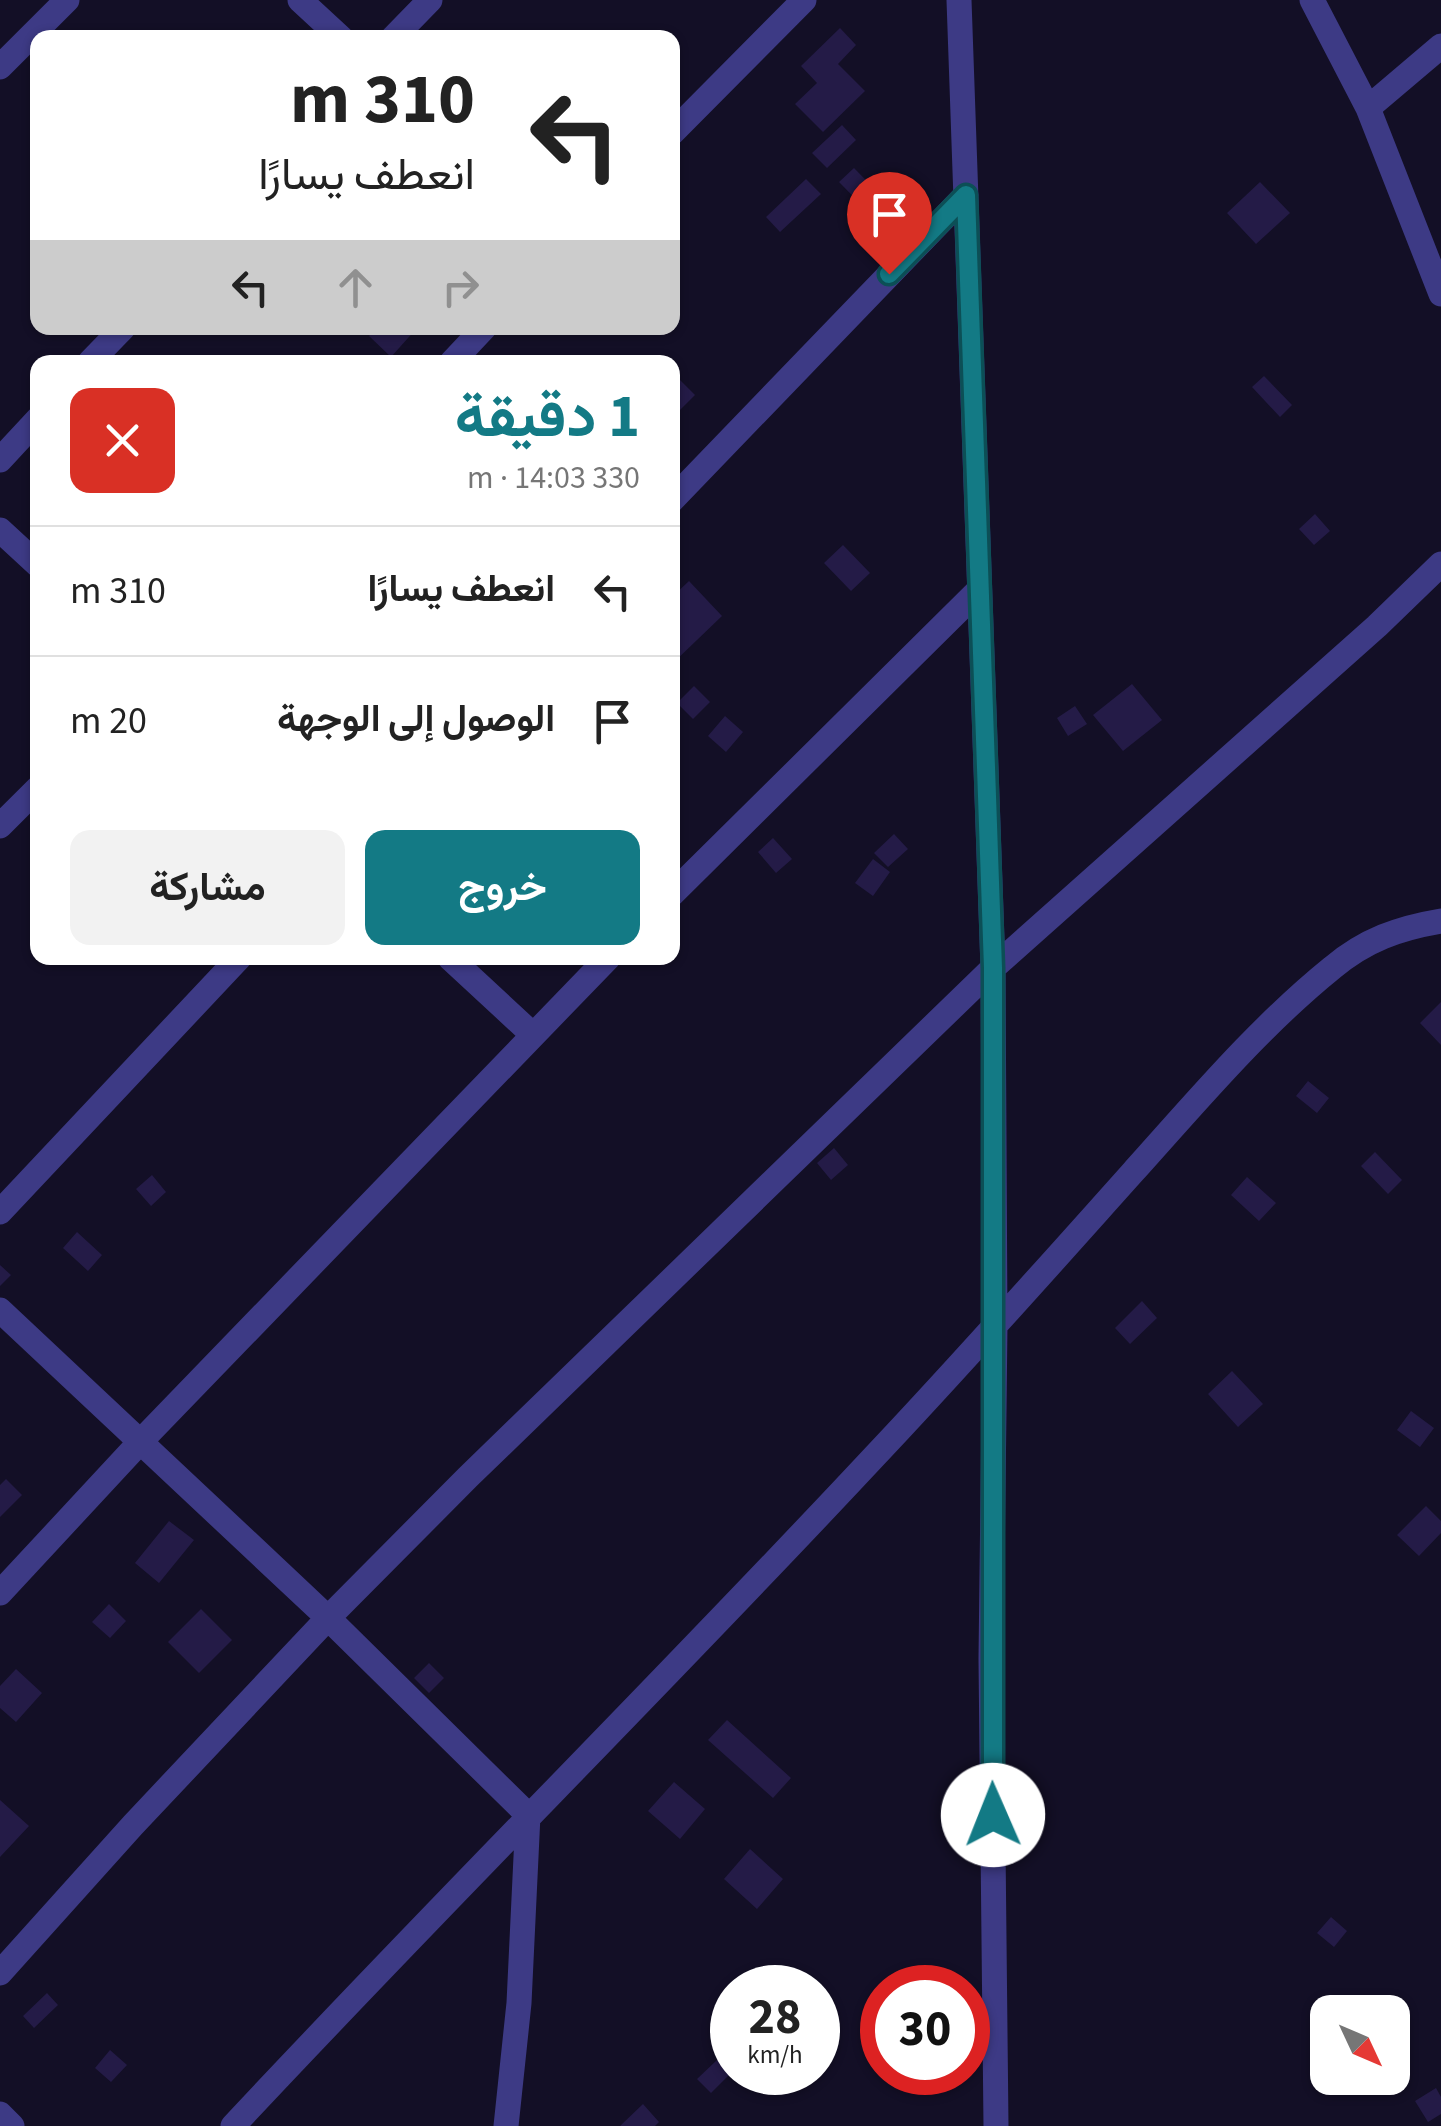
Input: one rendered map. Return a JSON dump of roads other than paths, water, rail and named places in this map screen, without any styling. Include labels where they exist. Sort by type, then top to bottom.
[{"type":"street","points":[[36,30],[66,0]]},
{"type":"street","points":[[300,0],[332,30]]},
{"type":"street","points":[[401,30],[430,0]]},
{"type":"street","points":[[680,125],[804,0]]},
{"type":"street","points":[[960,0],[993,968],[995,1325],[991,1659],[996,2126]]},
{"type":"street","points":[[1312,0],[1368,108],[1441,294]]},
{"type":"street","points":[[0,67],[30,37]]},
{"type":"street","points":[[1368,108],[1441,46]]},
{"type":"street","points":[[680,492],[966,195]]},
{"type":"street","points":[[97,355],[115,335]]},
{"type":"street","points":[[459,355],[477,335]]},
{"type":"street","points":[[0,460],[30,428]]},
{"type":"street","points":[[0,530],[30,558]]},
{"type":"street","points":[[0,1972],[328,1618],[482,1463],[993,968],[1377,626],[1441,564]]},
{"type":"street","points":[[680,886],[979,590]]},
{"type":"street","points":[[0,826],[30,796]]},
{"type":"street","points":[[234,2126],[871,1460],[1278,1016],[1333,966],[1370,940],[1441,921]]},
{"type":"street","points":[[0,1212],[232,965]]},
{"type":"street","points":[[458,965],[532,1034]]},
{"type":"street","points":[[0,1593],[142,1440],[601,965]]},
{"type":"street","points":[[0,1310],[142,1440],[528,1815],[518,2003],[506,2126]]},
{"type":"street","points":[[0,2114],[12,2126]]}]
